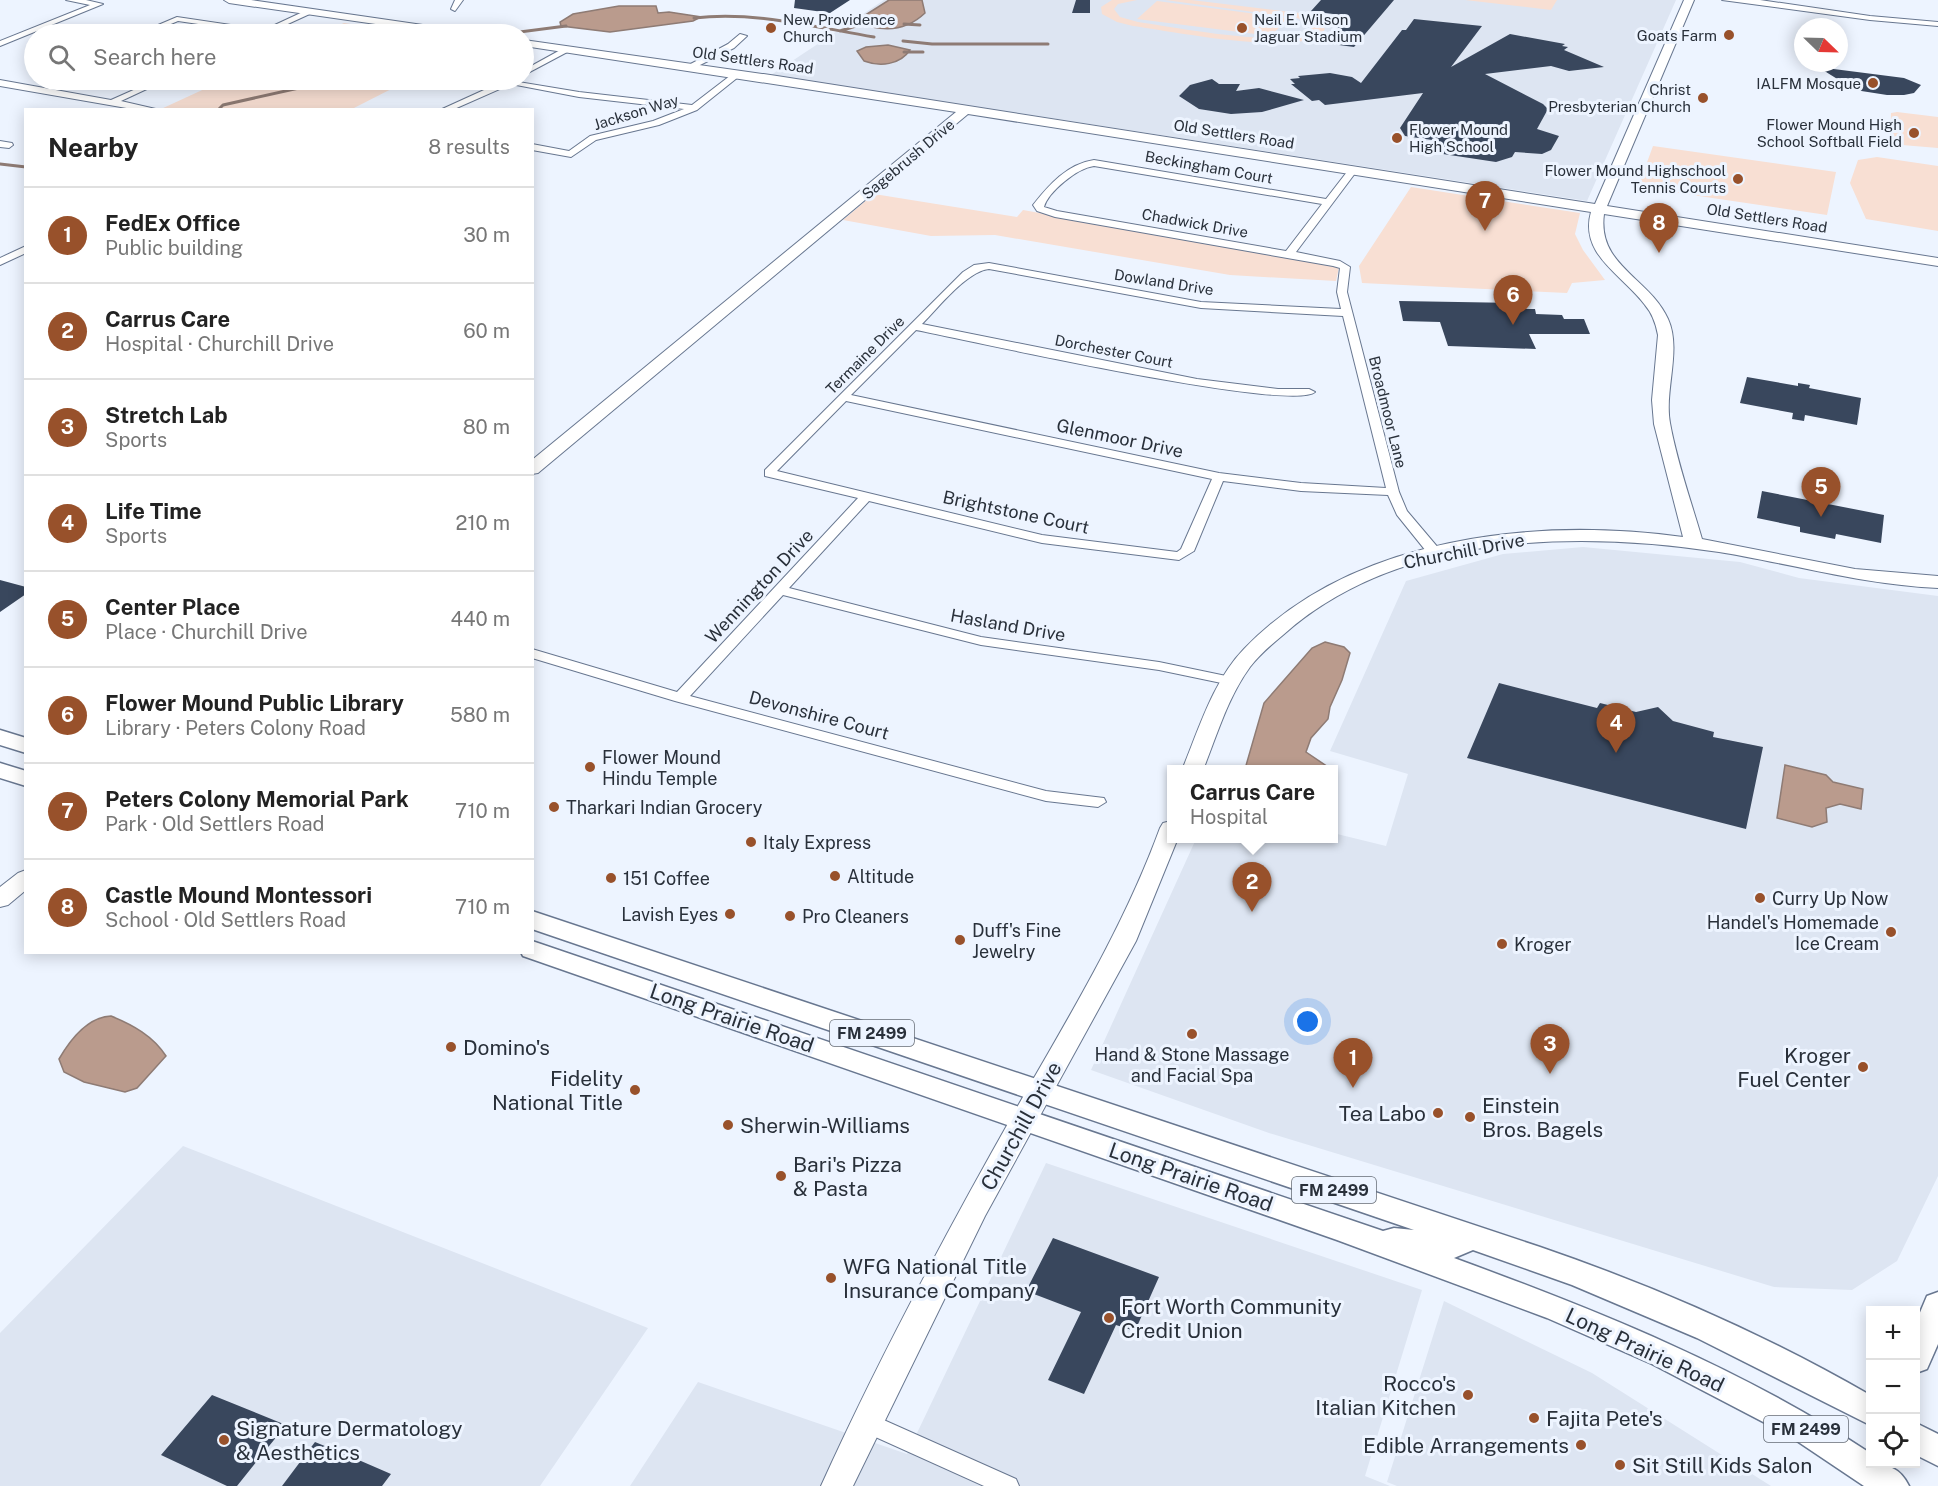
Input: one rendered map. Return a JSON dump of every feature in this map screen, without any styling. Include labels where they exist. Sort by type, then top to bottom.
[{"type":"main road","points":[[0,737],[24,745]]},
{"type":"main road","points":[[0,770],[24,778]]},
{"type":"main road","name":"Long Prairie Road","points":[[534,923],[1040,1090],[1540,1260],[1662,1306],[1866,1409]]},
{"type":"main road","name":"Long Prairie Road","points":[[534,951],[1348,1231],[1558,1309],[1663,1354],[1800,1425],[1882,1478]]},
{"type":"main road","points":[[1348,1231],[1412,1243],[1452,1246],[1471,1237]]},
{"type":"main road","points":[[1920,1349],[1938,1305]]},
{"type":"main road","points":[[1920,1440],[1938,1451]]},
{"type":"street","points":[[50,24],[99,4],[70,0]]},
{"type":"street","points":[[230,0],[394,24]]},
{"type":"street","points":[[455,9],[459,0]]},
{"type":"street","points":[[1689,0],[1600,208],[1594,228],[1600,248],[1610,262],[1650,300],[1664,326],[1665,345],[1660,400],[1662,424],[1694,544]]},
{"type":"street","points":[[1726,0],[1746,0],[1870,18],[1938,24]]},
{"type":"street","points":[[283,24],[310,12]]},
{"type":"street","points":[[165,24],[177,19],[208,24]]},
{"type":"street","points":[[0,44],[24,34]]},
{"type":"street","points":[[689,67],[731,46],[743,36]]},
{"type":"street","name":"Old Settlers Road","points":[[534,45],[738,74],[1938,262]]},
{"type":"street","points":[[534,68],[567,50]]},
{"type":"street","name":"Jackson Way","points":[[534,147],[571,154],[593,138],[656,123],[694,108],[738,74]]},
{"type":"street","points":[[0,83],[24,87]]},
{"type":"street","points":[[534,85],[584,95],[650,100],[694,108]]},
{"type":"street","points":[[39,90],[145,108]]},
{"type":"street","points":[[113,102],[140,90]]},
{"type":"street","points":[[448,108],[485,90]]},
{"type":"street","name":"Sagebrush Drive","points":[[534,466],[947,116],[965,110]]},
{"type":"street","name":"Beckingham Court","points":[[1040,209],[1038,205],[1074,168],[1084,163],[1328,202]]},
{"type":"street","points":[[1289,254],[1353,170]]},
{"type":"street","name":"Chadwick Drive","points":[[1040,209],[1289,254],[1346,267]]},
{"type":"street","points":[[0,262],[24,250]]},
{"type":"street","name":"Sagebrush Drive","points":[[534,454],[786,254]]},
{"type":"street","name":"Dowland Drive","points":[[978,267],[990,266],[1201,305],[1347,314]]},
{"type":"street","name":"Termaine Drive","points":[[776,466],[967,274],[978,267]]},
{"type":"street","name":"Broadmoor Lane","points":[[1346,267],[1341,282],[1347,314],[1393,492],[1401,512],[1435,553]]},
{"type":"street","name":"Dorchester Court","points":[[915,326],[1208,384],[1278,392],[1309,392]]},
{"type":"street","name":"Glenmoor Drive","points":[[843,397],[1219,477],[1301,487],[1393,492]]},
{"type":"street","name":"Brightstone Court","points":[[776,466],[769,473],[1042,539],[1179,556],[1187,551],[1219,477]]},
{"type":"street","name":"Wennington Drive","points":[[680,698],[865,498]]},
{"type":"street","name":"Churchill Drive","points":[[1194,765],[1231,681],[1251,653],[1309,605],[1392,565],[1435,553],[1488,543],[1545,537],[1633,538],[1694,544],[1882,580],[1938,582]]},
{"type":"street","name":"Hasland Drive","points":[[781,590],[981,641],[1030,650],[1158,666],[1231,681]]},
{"type":"street","name":"Devonshire Court","points":[[534,654],[680,698],[1046,796],[1098,802]]},
{"type":"street","name":"Churchill Drive","points":[[837,1486],[1024,1119],[1131,926],[1167,840]]},
{"type":"street","points":[[0,899],[24,880]]},
{"type":"street","points":[[868,1423],[1008,1486]]},
{"type":"shaded area","name":"Flower Mound High School","points":[[884,0],[1676,0],[1587,201],[771,75]]},
{"type":"shaded area","points":[[889,0],[922,0],[925,13],[909,24],[893,29],[884,29],[856,21]]},
{"type":"shaded area","points":[[1112,0],[1137,0],[1118,4],[1114,9],[1120,17],[1202,32],[1257,38],[1281,38],[1300,35],[1311,29],[1311,24],[1297,18],[1165,0],[1191,0],[1324,16],[1316,20],[1325,29],[1314,38],[1294,42],[1267,43],[1204,37],[1117,22],[1102,14],[1101,7]]},
{"type":"shaded area","points":[[1465,0],[1557,0],[1551,10]]},
{"type":"shaded area","name":"Neil E. Wilson Jaguar Stadium","points":[[1157,1],[1288,18],[1271,36],[1137,19]]},
{"type":"shaded area","points":[[619,6],[656,6],[658,13],[669,12],[701,17],[693,21],[610,32],[561,26],[560,22],[573,14]]},
{"type":"shaded area","points":[[888,45],[910,50],[901,59],[883,64],[864,61],[857,51],[866,47]]},
{"type":"shaded area","points":[[202,90],[389,90],[354,108],[163,108]]},
{"type":"shaded area","name":"Flower Mound High School Softball Field","points":[[1891,113],[1938,117],[1938,148],[1890,144]]},
{"type":"shaded area","name":"Flower Mound Highschool Tennis Courts","points":[[1653,146],[1836,172],[1827,215],[1638,187]]},
{"type":"shaded area","points":[[1877,157],[1938,166],[1938,231],[1866,219],[1850,183],[1858,160]]},
{"type":"shaded area","points":[[1411,187],[1580,213],[1575,234],[1583,250],[1605,280],[1572,283],[1567,293],[1362,283],[1359,266]]},
{"type":"shaded area","points":[[874,194],[1017,217],[1023,210],[1339,267],[1336,281],[1230,275],[995,235],[931,236],[843,220]]},
{"type":"shaded area","points":[[1583,547],[1740,562],[1799,578],[1938,596],[1938,1176],[1897,1261],[1852,1290],[1774,1287],[1269,1133],[1091,1070],[1194,843],[1338,843],[1338,834],[1386,846],[1408,774],[1330,751],[1406,581],[1503,554]]},
{"type":"shaded area","points":[[1325,642],[1344,647],[1350,653],[1342,680],[1330,707],[1328,719],[1311,738],[1306,752],[1325,765],[1246,765],[1264,703],[1312,648]]},
{"type":"shaded area","points":[[1785,765],[1826,775],[1833,782],[1863,789],[1861,809],[1840,804],[1826,808],[1827,822],[1812,827],[1777,818]]},
{"type":"shaded area","points":[[111,1016],[142,1032],[166,1056],[137,1088],[125,1092],[84,1082],[64,1072],[59,1059],[74,1037],[87,1025],[103,1017]]},
{"type":"shaded area","points":[[183,1146],[648,1328],[540,1486],[0,1486],[0,1333]]},
{"type":"shaded area","points":[[1046,1163],[1422,1290],[1365,1476],[1390,1486],[630,1486],[698,1382],[907,1454]]},
{"type":"shaded area","points":[[1444,1301],[1592,1373],[1771,1486],[1397,1486],[1387,1482]]},
{"type":"building","points":[[795,0],[850,0],[830,13],[794,8]]},
{"type":"building","points":[[1076,0],[1090,0],[1090,13],[1072,13]]},
{"type":"building","points":[[1321,0],[1394,0],[1354,47],[1324,43],[1348,16],[1311,11]]},
{"type":"building","name":"Flower Mound High School","points":[[1414,19],[1482,26],[1451,67],[1510,34],[1565,44],[1562,46],[1568,47],[1564,50],[1604,67],[1569,71],[1551,66],[1485,74],[1543,104],[1548,109],[1537,129],[1559,136],[1551,150],[1542,154],[1515,152],[1512,157],[1496,162],[1443,154],[1436,145],[1439,141],[1405,136],[1400,128],[1423,93],[1325,105],[1319,100],[1312,101],[1291,84],[1295,84],[1290,79],[1300,78],[1298,76],[1330,73],[1352,77],[1361,83],[1402,30],[1406,30]]},
{"type":"building","name":"IALFM Mosque","points":[[1848,71],[1904,78],[1921,85],[1914,93],[1904,95],[1855,90],[1826,72]]},
{"type":"building","points":[[1212,79],[1219,84],[1240,84],[1236,91],[1259,88],[1304,100],[1262,112],[1231,114],[1199,109],[1179,96],[1190,85]]},
{"type":"building","points":[[1399,301],[1517,303],[1519,309],[1535,309],[1536,314],[1562,315],[1564,319],[1584,319],[1590,334],[1529,334],[1536,349],[1448,346],[1440,322],[1403,321]]},
{"type":"building","points":[[1747,377],[1798,386],[1798,383],[1810,385],[1809,388],[1861,398],[1857,425],[1805,415],[1804,421],[1792,419],[1793,413],[1740,403]]},
{"type":"building","points":[[1762,491],[1884,515],[1881,543],[1836,534],[1835,539],[1800,532],[1800,527],[1757,518]]},
{"type":"building","points":[[0,580],[24,586],[24,595],[0,612]]},
{"type":"building","points":[[1499,683],[1597,708],[1600,703],[1636,712],[1658,707],[1673,721],[1714,732],[1713,737],[1763,747],[1746,829],[1467,758]]},
{"type":"building","name":"Fort Worth Community Credit Union","points":[[1053,1238],[1159,1277],[1135,1331],[1116,1325],[1084,1394],[1048,1380],[1081,1312],[1026,1291]]},
{"type":"building","name":"Signature Dermatology & Aesthetics","points":[[212,1395],[286,1425],[237,1486],[227,1486],[161,1455]]},
{"type":"building","points":[[315,1442],[391,1474],[382,1486],[282,1486]]},
{"type":"waterway","points":[[694,18],[717,16],[762,18],[840,31]]},
{"type":"waterway","points":[[904,24],[920,25]]},
{"type":"waterway","points":[[534,30],[566,26]]},
{"type":"waterway","points":[[840,31],[856,26]]},
{"type":"waterway","points":[[840,31],[874,37]]},
{"type":"waterway","points":[[903,41],[932,44],[1048,44]]},
{"type":"waterway","points":[[904,52],[923,52]]},
{"type":"waterway","points":[[220,108],[223,105],[290,90]]},
{"type":"waterway","points":[[0,164],[24,167]]},
{"type":"place","name":"New Providence Church","points":[[771,28]]},
{"type":"place","name":"Neil E. Wilson Jaguar Stadium","points":[[1242,28]]},
{"type":"place","name":"Goats Farm","points":[[1729,35]]},
{"type":"place","name":"IALFM Mosque","points":[[1873,83]]},
{"type":"place","name":"Christ Presbyterian Church","points":[[1703,98]]},
{"type":"place","name":"Flower Mound High School Softball Field","points":[[1914,133]]},
{"type":"place","name":"Flower Mound High School","points":[[1397,138]]},
{"type":"place","name":"Flower Mound Highschool Tennis Courts","points":[[1738,179]]},
{"type":"place","name":"Peters Colony Memorial Park","points":[[1485,231]]},
{"type":"place","name":"Castle Mound Montessori","points":[[1659,253]]},
{"type":"place","name":"Flower Mound Public Library","points":[[1513,325]]},
{"type":"place","name":"Center Place","points":[[1821,517]]},
{"type":"place","name":"Life Time","points":[[1616,753]]},
{"type":"place","name":"Flower Mound Hindu Temple","points":[[590,767]]},
{"type":"place","name":"Tharkari Indian Grocery","points":[[554,807]]},
{"type":"place","name":"Italy Express","points":[[751,842]]},
{"type":"place","name":"Altitude","points":[[835,876]]},
{"type":"place","name":"151 Coffee","points":[[611,878]]},
{"type":"place","name":"Curry Up Now","points":[[1760,898]]},
{"type":"place","name":"Carrus Care","points":[[1252,912]]},
{"type":"place","name":"Lavish Eyes","points":[[730,914]]},
{"type":"place","name":"Pro Cleaners","points":[[790,916]]},
{"type":"place","name":"Handel's Homemade Ice Cream","points":[[1891,932]]},
{"type":"place","name":"Duff's Fine Jewelry","points":[[960,940]]},
{"type":"place","name":"Kroger","points":[[1502,944]]},
{"type":"place","name":"Hand & Stone Massage and Facial Spa","points":[[1192,1034]]},
{"type":"place","name":"Domino's","points":[[451,1047]]},
{"type":"place","name":"Kroger Fuel Center","points":[[1863,1067]]},
{"type":"place","name":"Stretch Lab","points":[[1550,1074]]},
{"type":"place","name":"FedEx Office","points":[[1353,1088]]},
{"type":"place","name":"Fidelity National Title","points":[[635,1090]]},
{"type":"place","name":"Tea Labo","points":[[1438,1113]]},
{"type":"place","name":"Einstein Bros. Bagels","points":[[1470,1117]]},
{"type":"place","name":"Sherwin-Williams","points":[[728,1125]]},
{"type":"place","name":"Bari's Pizza & Pasta","points":[[781,1176]]},
{"type":"place","name":"WFG National Title Insurance Company","points":[[831,1278]]},
{"type":"place","name":"Fort Worth Community Credit Union","points":[[1109,1318]]},
{"type":"place","name":"Rocco's Italian Kitchen","points":[[1468,1395]]},
{"type":"place","name":"Fajita Pete's","points":[[1534,1418]]},
{"type":"place","name":"Signature Dermatology & Aesthetics","points":[[224,1440]]},
{"type":"place","name":"Edible Arrangements","points":[[1581,1445]]},
{"type":"place","name":"Sit Still Kids Salon","points":[[1620,1465]]}]
